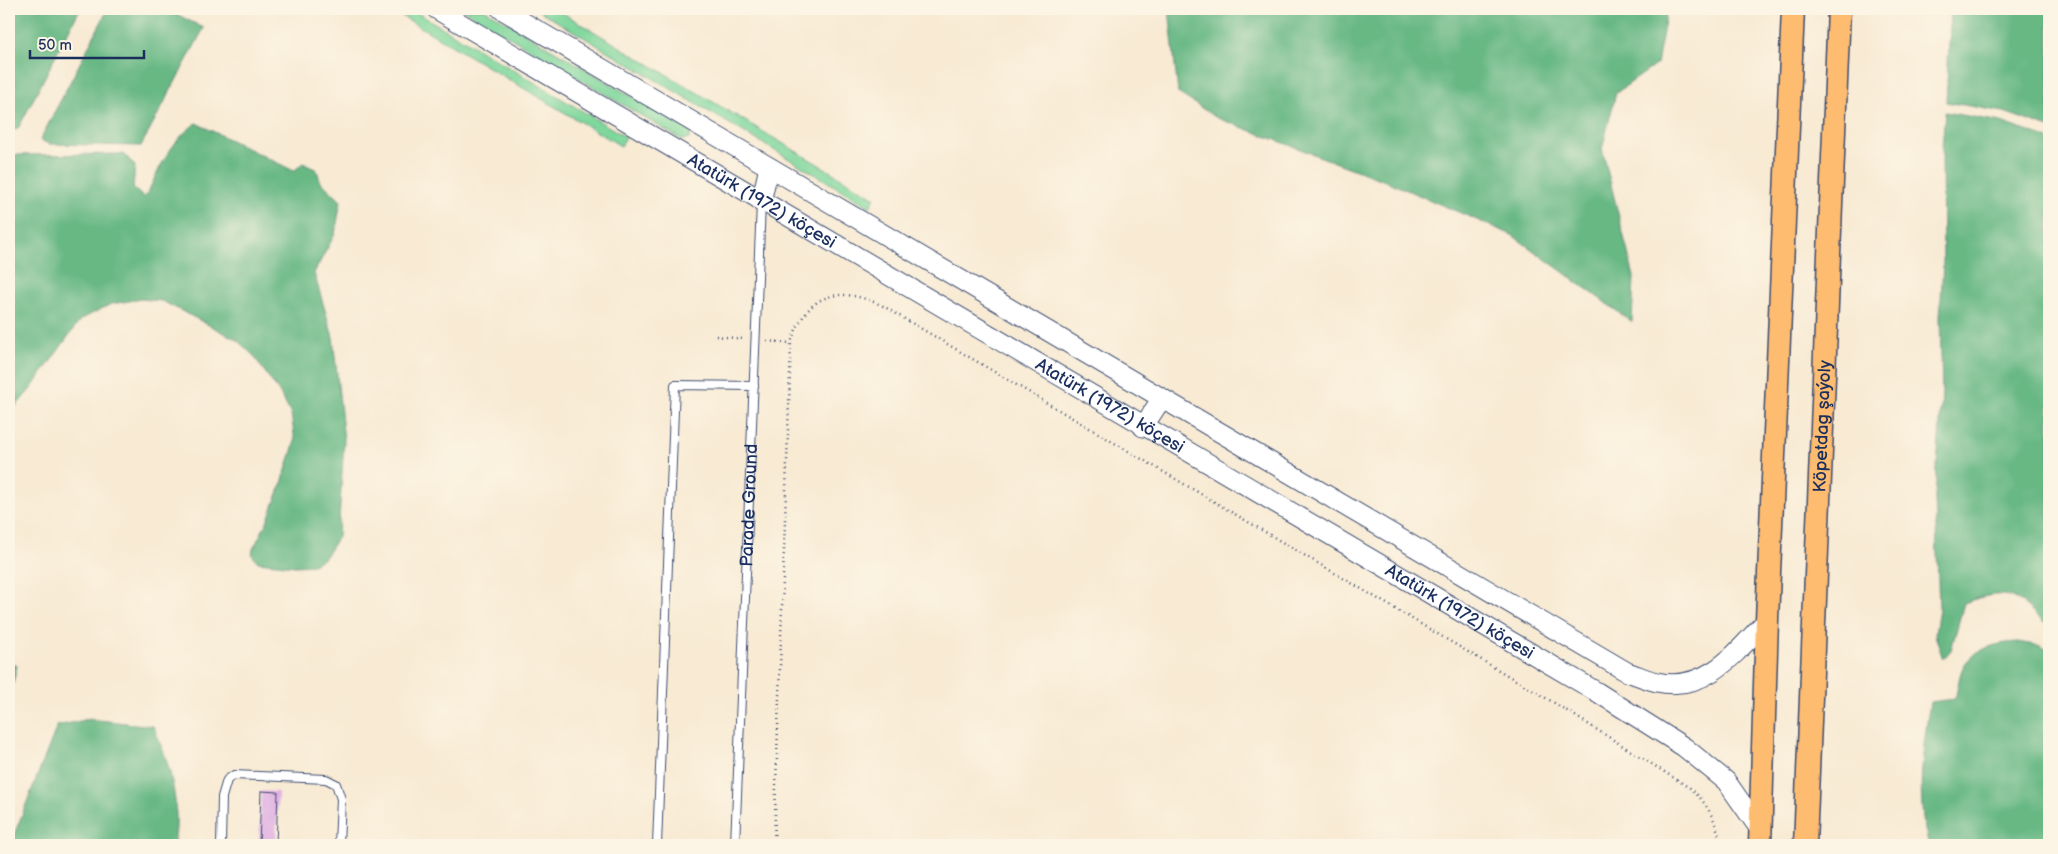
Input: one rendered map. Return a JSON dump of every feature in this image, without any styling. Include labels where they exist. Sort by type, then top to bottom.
[{"type":"main road","points":[[1760,838],[1767,620],[1793,9]]},
{"type":"main road","name":"Köpetdag şaýoly","points":[[1805,845],[1839,9]]},
{"type":"street","name":"Atatürk (1972) köçesi","points":[[436,9],[1143,427],[1597,692],[1684,747],[1726,781],[1760,838]]},
{"type":"street","name":"Atatürk (1972) köçesi","points":[[500,9],[1628,672],[1658,682],[1679,684],[1694,680],[1719,670],[1767,620]]},
{"type":"street","name":"Parade Ground","points":[[761,202],[769,167]]},
{"type":"street","points":[[1143,427],[1162,398]]},
{"type":"lane","name":"Parade Ground","points":[[735,845],[761,202]]},
{"type":"lane","points":[[657,845],[674,385],[754,386]]},
{"type":"lane","points":[[221,845],[222,797],[227,780],[234,775],[326,779],[336,784],[341,799],[340,845]]},
{"type":"path","points":[[774,845],[791,343],[796,327],[812,306],[824,298],[848,294],[862,296],[883,306],[1556,704],[1690,788],[1700,797],[1711,813],[1721,845]]},
{"type":"green space","points":[[9,9],[80,9],[19,127],[9,134]]},
{"type":"green space","points":[[108,9],[166,9],[204,28],[141,146],[49,144],[40,140]]},
{"type":"green space","points":[[390,9],[411,9],[626,137],[621,146]]},
{"type":"green space","points":[[462,9],[484,9],[688,130],[691,133],[689,139],[682,140]]},
{"type":"green space","points":[[536,9],[556,9],[875,198],[870,207]]},
{"type":"green space","points":[[1169,9],[1655,9],[1666,15],[1657,64],[1616,93],[1602,149],[1634,277],[1632,322],[1512,235],[1388,182],[1217,118],[1178,93]]},
{"type":"green space","points":[[1951,9],[2049,9],[2049,128],[2004,112],[1946,102]]},
{"type":"green space","points":[[1945,112],[2001,122],[2049,139],[2049,628],[2029,608],[2012,597],[1992,595],[1979,598],[1964,603],[1951,650],[1943,659],[1935,635],[1939,608],[1935,497],[1942,393],[1940,318],[1943,262],[1942,148]]},
{"type":"green space","points":[[196,123],[294,171],[303,163],[317,170],[320,181],[341,201],[335,234],[314,273],[333,337],[344,441],[338,537],[324,558],[312,565],[295,566],[258,562],[252,555],[281,486],[295,441],[291,414],[279,392],[253,355],[236,339],[162,301],[141,299],[111,304],[80,320],[30,390],[9,414],[9,155],[124,154],[135,166],[133,188],[143,197],[148,192],[162,163],[173,146]]},
{"type":"green space","points":[[2018,642],[2041,646],[2049,651],[2049,845],[1929,845],[1922,810],[1921,792],[1923,756],[1930,702],[1955,699],[1963,667],[1970,658],[1989,647],[2003,643]]},
{"type":"green space","points":[[9,662],[17,666],[9,700]]},
{"type":"green space","points":[[89,719],[153,726],[169,769],[175,800],[176,830],[174,845],[10,845],[57,726]]},
{"type":"building","points":[[261,791],[278,792],[276,845],[259,845]]}]
